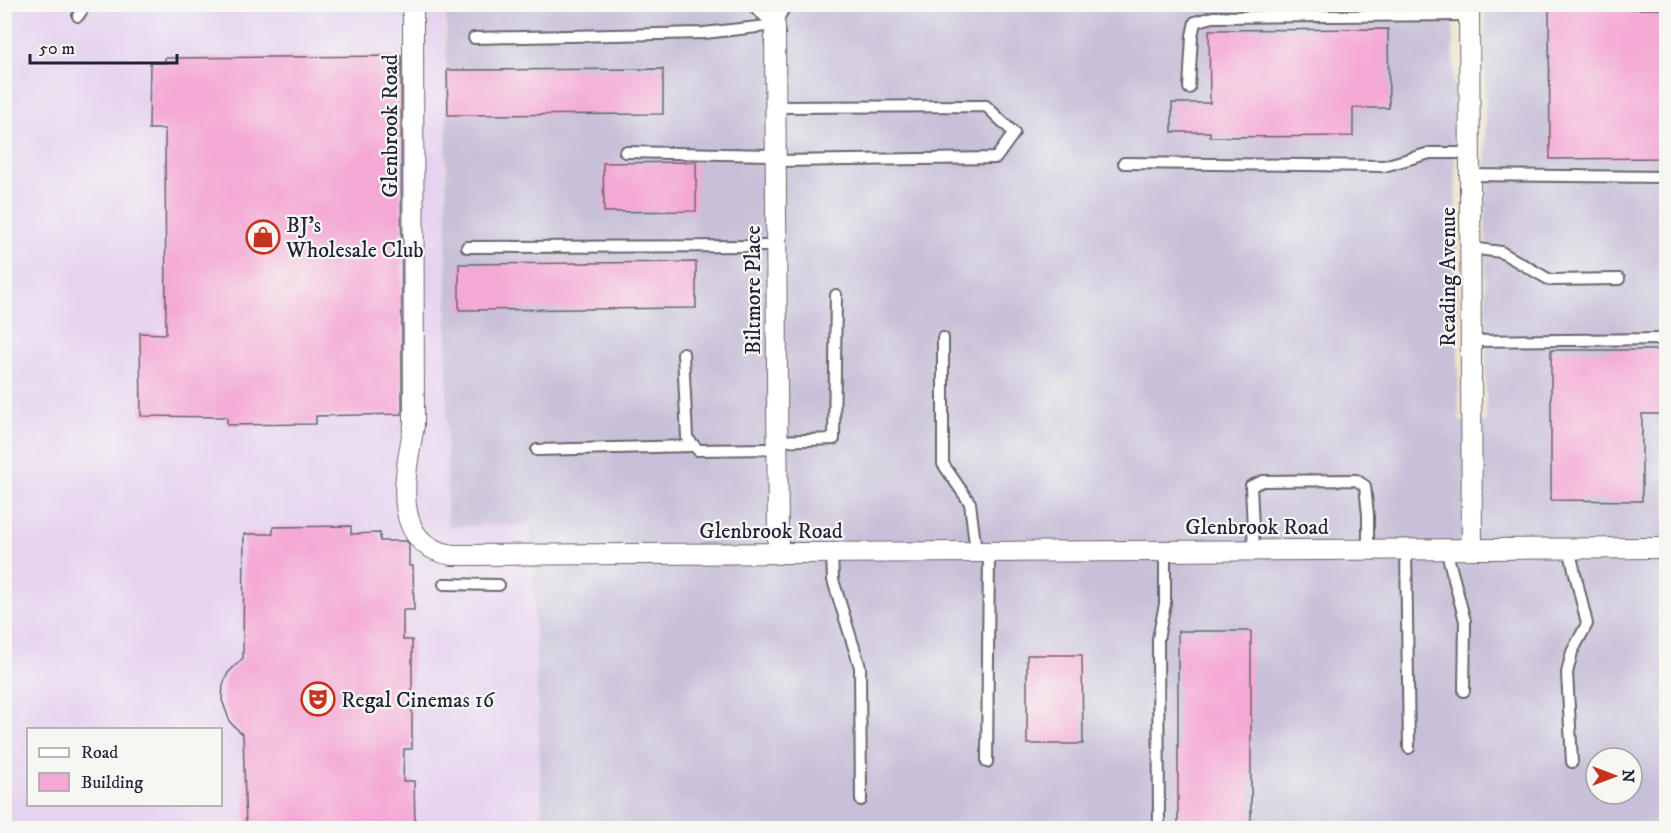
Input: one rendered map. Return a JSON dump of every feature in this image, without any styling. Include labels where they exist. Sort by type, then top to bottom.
[{"type":"street","name":"Glenbrook Road","points":[[413,4],[414,425],[404,479],[406,513],[417,538],[435,550],[453,555],[1666,548]]},
{"type":"street","name":"Reading Avenue","points":[[1469,10],[1472,548]]},
{"type":"street","name":"Biltmore Place","points":[[775,25],[778,554]]},
{"type":"lane","points":[[78,16],[86,4]]},
{"type":"lane","points":[[750,4],[775,25]]},
{"type":"lane","points":[[770,4],[775,25]]},
{"type":"lane","points":[[775,25],[786,4]]},
{"type":"lane","points":[[1189,88],[1195,22],[1213,17],[1469,10]]},
{"type":"lane","points":[[474,38],[704,33],[775,25]]},
{"type":"lane","points":[[625,152],[776,158],[996,158],[1014,134],[986,106],[775,107]]},
{"type":"lane","points":[[1124,163],[1384,166],[1430,153],[1470,153]]},
{"type":"lane","points":[[1470,175],[1666,177]]},
{"type":"lane","points":[[467,247],[776,246]]},
{"type":"lane","points":[[1470,248],[1501,252],[1550,280],[1619,279]]},
{"type":"lane","points":[[683,353],[687,438],[698,450],[834,439],[836,295]]},
{"type":"lane","points":[[943,338],[943,464],[970,503],[982,552],[987,762]]},
{"type":"lane","points":[[1471,341],[1666,339]]},
{"type":"lane","points":[[537,450],[692,446]]},
{"type":"lane","points":[[1254,550],[1251,486],[1263,481],[1356,480],[1365,486],[1368,549]]},
{"type":"lane","points":[[1569,548],[1587,624],[1572,652],[1567,673],[1572,762]]},
{"type":"lane","points":[[1406,549],[1409,748]]},
{"type":"lane","points":[[1446,549],[1465,621],[1464,691]]},
{"type":"lane","points":[[1159,828],[1158,639],[1165,604],[1165,551]]},
{"type":"lane","points":[[832,554],[833,580],[860,668],[861,800]]},
{"type":"lane","points":[[444,584],[499,585]]},
{"type":"shaded area","points":[[5,5],[445,5],[447,526],[531,524],[542,828],[5,828]]},
{"type":"shaded area","points":[[446,5],[1453,5],[1459,421],[1486,422],[1485,5],[1666,5],[1666,828],[542,828],[531,524],[447,527]]},
{"type":"building","points":[[1549,9],[1666,9],[1666,158],[1550,159]]},
{"type":"building","points":[[1388,29],[1389,108],[1353,108],[1353,136],[1210,137],[1210,132],[1172,132],[1172,103],[1210,103],[1209,30]]},
{"type":"building","points":[[401,56],[402,414],[316,416],[316,424],[227,425],[227,417],[141,416],[140,333],[166,334],[165,129],[149,129],[150,63],[165,63],[165,58]]},
{"type":"building","points":[[663,69],[663,114],[448,115],[447,70]]},
{"type":"building","points":[[696,162],[696,211],[604,212],[603,163]]},
{"type":"building","points":[[696,262],[696,308],[459,310],[459,264]]},
{"type":"building","points":[[1551,350],[1666,350],[1666,414],[1642,414],[1642,501],[1551,500]]},
{"type":"building","points":[[351,526],[351,534],[380,533],[380,541],[406,541],[409,544],[409,566],[413,566],[414,610],[403,610],[403,640],[412,640],[412,749],[404,749],[403,781],[414,781],[415,824],[411,824],[411,828],[246,828],[243,735],[230,722],[222,700],[223,685],[228,673],[243,658],[244,534],[273,534],[273,527]]},
{"type":"building","points":[[1178,631],[1251,631],[1251,828],[1178,828]]},
{"type":"building","points":[[1027,655],[1082,655],[1083,744],[1027,744]]},
{"type":"place","name":"BJ's Wholesale Club","points":[[263,237]]},
{"type":"place","name":"Regal Cinemas 16","points":[[318,699]]}]
